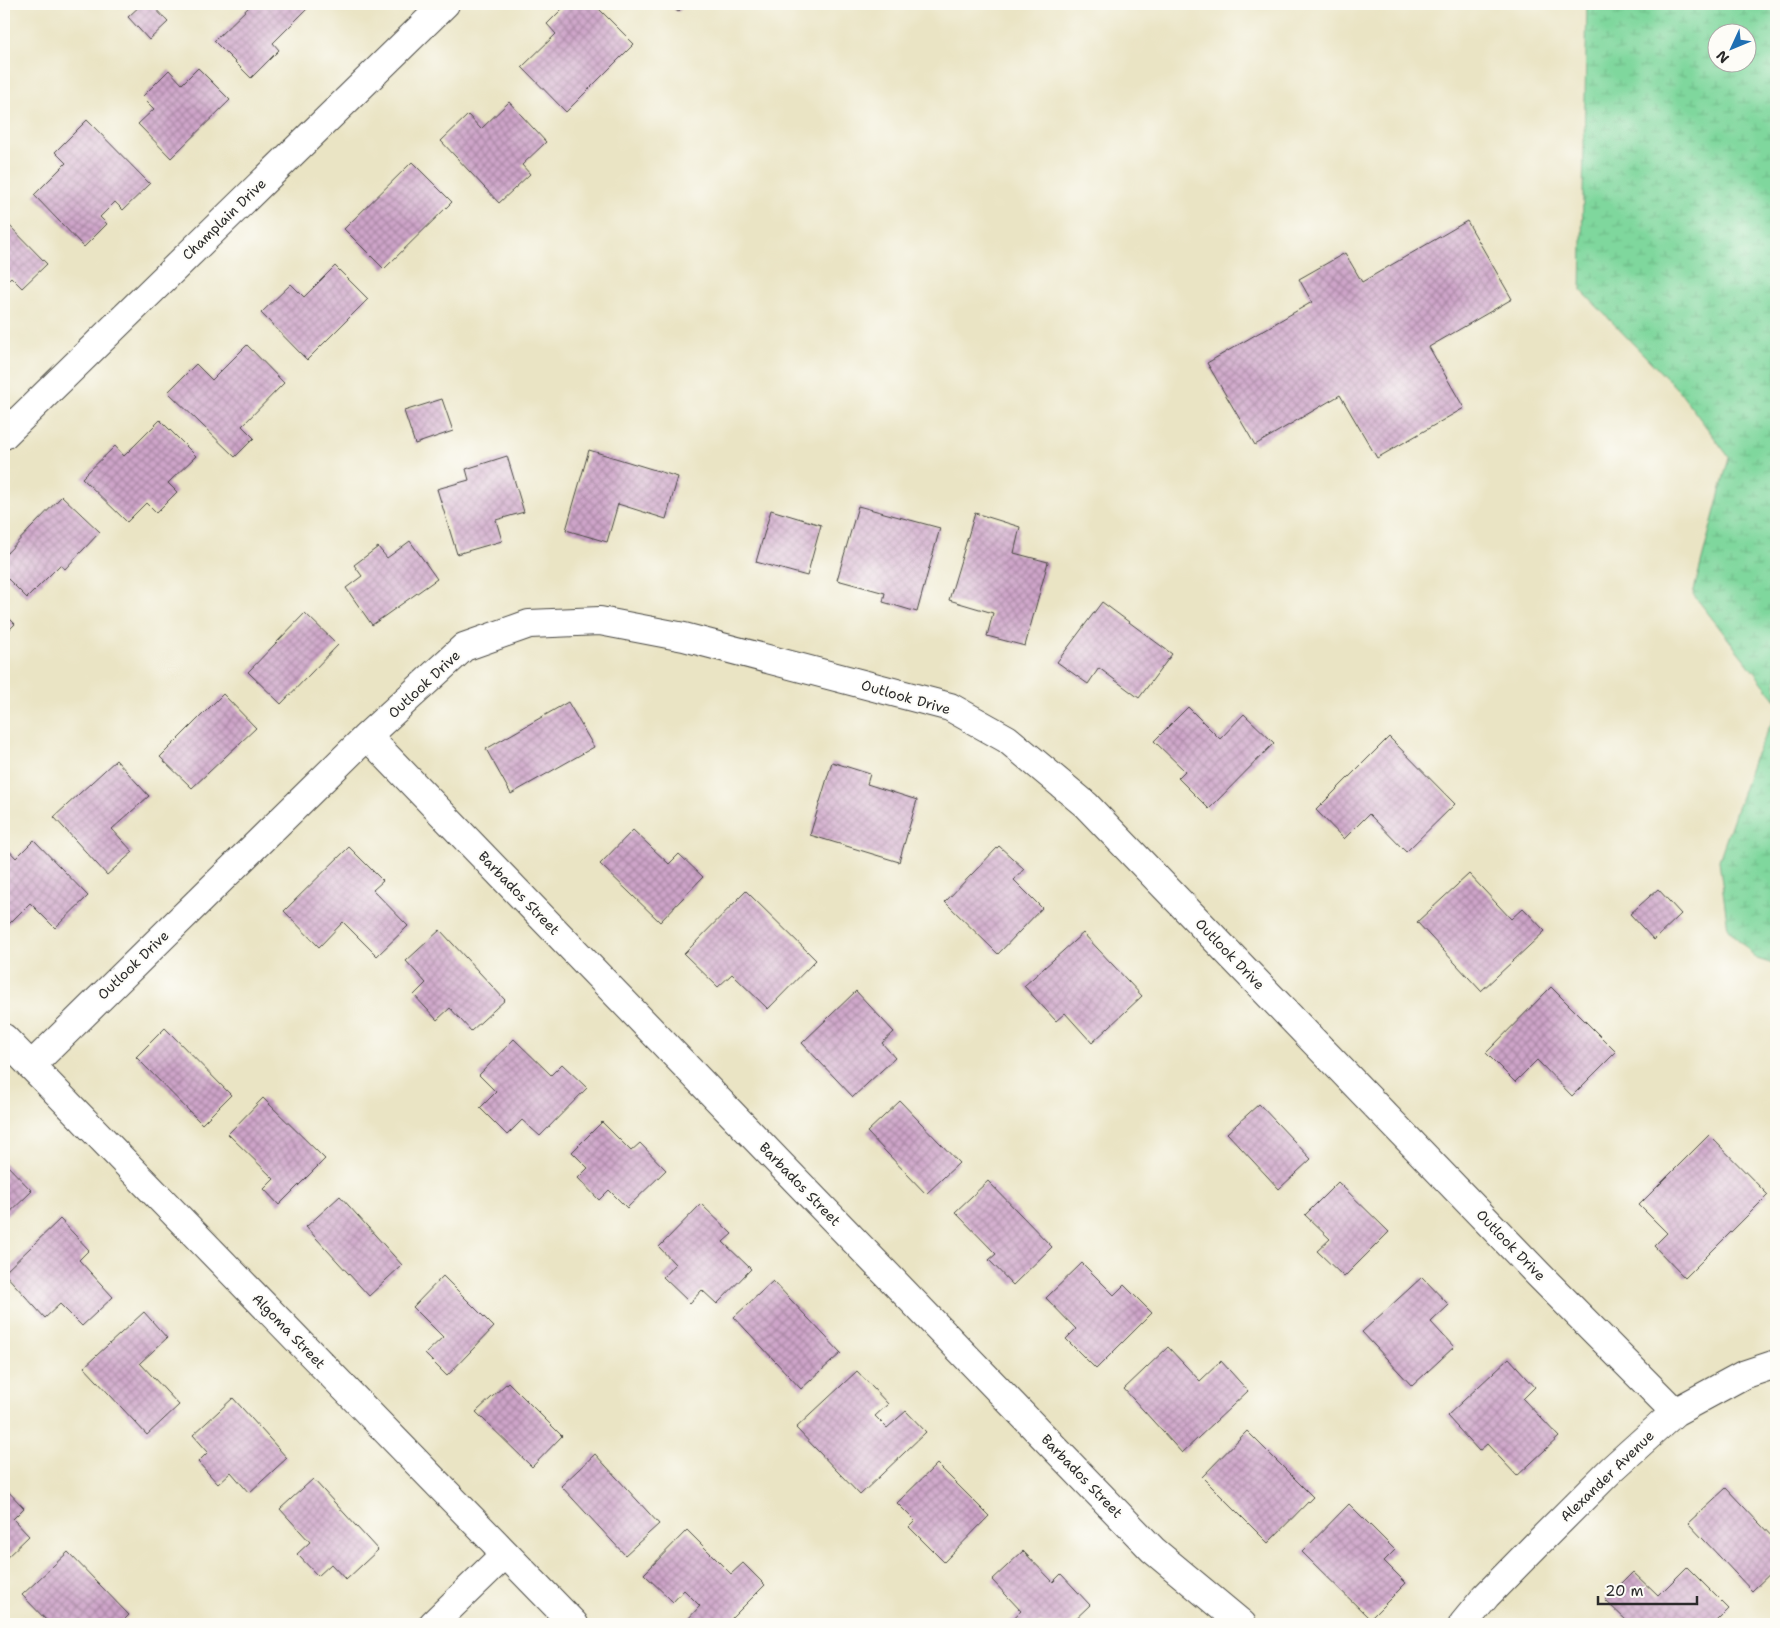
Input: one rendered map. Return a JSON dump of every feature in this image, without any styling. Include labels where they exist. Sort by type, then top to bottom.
[{"type":"street","name":"Champlain Drive","points":[[4,435],[445,4]]},
{"type":"street","name":"Outlook Drive","points":[[31,1066],[367,736],[464,648],[529,624],[600,621],[684,637],[950,707],[1007,739],[1086,805],[1539,1275],[1675,1412]]},
{"type":"street","name":"Barbados Street","points":[[367,736],[1153,1550],[1242,1624]]},
{"type":"street","name":"Algoma Street","points":[[4,1038],[574,1624]]},
{"type":"street","name":"Alexander Avenue","points":[[1463,1624],[1486,1596],[1612,1469],[1675,1412],[1743,1375],[1776,1364]]},
{"type":"street","points":[[433,1624],[505,1554]]},
{"type":"green space","points":[[1587,4],[1776,4],[1776,700],[1693,594],[1729,457],[1679,391],[1581,290]]},
{"type":"green space","points":[[1776,714],[1776,965],[1757,959],[1728,929],[1719,860],[1755,756]]},
{"type":"building","points":[[142,4],[151,4],[168,22],[149,40],[128,17]]},
{"type":"building","points":[[252,4],[312,4],[273,43],[279,50],[251,78],[214,41]]},
{"type":"building","points":[[567,4],[594,4],[634,44],[566,112],[522,67],[556,34],[547,24]]},
{"type":"building","points":[[668,4],[686,4],[678,12]]},
{"type":"building","points":[[198,68],[230,100],[171,158],[138,124],[154,109],[142,97],[169,70],[182,84]]},
{"type":"building","points":[[509,102],[546,142],[522,165],[530,174],[499,203],[441,141],[468,115],[481,129]]},
{"type":"building","points":[[87,120],[150,184],[123,210],[115,202],[100,217],[107,224],[84,247],[34,195],[66,163],[55,152]]},
{"type":"building","points":[[412,162],[452,202],[384,269],[344,229]]},
{"type":"building","points":[[4,220],[47,264],[22,288],[11,277],[4,284]]},
{"type":"building","points":[[1467,221],[1512,299],[1429,347],[1464,408],[1377,458],[1340,395],[1255,445],[1207,363],[1312,302],[1299,279],[1345,253],[1362,282]]},
{"type":"building","points":[[335,266],[368,299],[307,360],[261,313],[291,284],[304,297]]},
{"type":"building","points":[[247,345],[284,383],[242,426],[254,438],[235,457],[168,392],[196,364],[212,380]]},
{"type":"building","points":[[442,399],[453,431],[415,444],[404,411]]},
{"type":"building","points":[[160,420],[196,456],[168,483],[177,492],[156,513],[146,503],[127,522],[82,478],[115,446],[124,456]]},
{"type":"building","points":[[589,450],[678,477],[666,519],[618,504],[607,542],[566,530]]},
{"type":"building","points":[[507,456],[524,512],[496,520],[502,541],[457,554],[437,489],[469,480],[466,469]]},
{"type":"building","points":[[62,496],[100,532],[65,569],[60,565],[27,598],[4,575],[4,556]]},
{"type":"building","points":[[858,506],[940,528],[917,612],[883,602],[885,593],[837,580]]},
{"type":"building","points":[[771,510],[821,525],[807,576],[756,562]]},
{"type":"building","points":[[975,513],[1020,527],[1014,553],[1048,562],[1025,646],[987,636],[993,613],[949,600]]},
{"type":"building","points":[[410,541],[437,579],[372,625],[346,588],[362,576],[354,565],[378,547],[387,558]]},
{"type":"building","points":[[1102,602],[1172,654],[1139,698],[1099,668],[1088,684],[1057,662]]},
{"type":"building","points":[[4,613],[15,624],[4,635]]},
{"type":"building","points":[[305,613],[338,645],[281,704],[248,672]]},
{"type":"building","points":[[223,694],[256,728],[192,788],[160,757]]},
{"type":"building","points":[[568,702],[594,747],[511,794],[486,749]]},
{"type":"building","points":[[1188,707],[1220,739],[1244,714],[1274,743],[1209,809],[1178,778],[1185,771],[1154,741]]},
{"type":"building","points":[[1389,737],[1455,804],[1406,852],[1369,814],[1344,839],[1316,810]]},
{"type":"building","points":[[116,760],[149,796],[112,829],[133,852],[107,875],[54,817]]},
{"type":"building","points":[[832,762],[870,774],[867,784],[917,800],[899,862],[810,835]]},
{"type":"building","points":[[633,830],[669,864],[679,854],[703,877],[660,922],[600,864]]},
{"type":"building","points":[[34,840],[88,896],[55,928],[30,903],[4,929],[4,845],[16,858]]},
{"type":"building","points":[[999,846],[1024,869],[1014,880],[1042,908],[998,954],[945,902]]},
{"type":"building","points":[[349,847],[383,881],[373,890],[408,926],[377,956],[343,922],[319,947],[284,911]]},
{"type":"building","points":[[1469,874],[1511,919],[1523,908],[1545,931],[1481,991],[1417,922]]},
{"type":"building","points":[[1658,889],[1681,914],[1654,940],[1630,914]]},
{"type":"building","points":[[746,891],[816,960],[768,1009],[732,974],[718,987],[684,954]]},
{"type":"building","points":[[440,930],[505,1000],[471,1031],[450,1008],[437,1020],[414,995],[426,983],[406,961]]},
{"type":"building","points":[[1083,933],[1142,996],[1092,1043],[1065,1013],[1056,1021],[1024,986]]},
{"type":"building","points":[[1551,987],[1616,1052],[1572,1096],[1537,1060],[1515,1082],[1486,1053]]},
{"type":"building","points":[[856,991],[894,1032],[882,1043],[895,1058],[853,1097],[802,1043]]},
{"type":"building","points":[[165,1028],[231,1095],[202,1124],[136,1057]]},
{"type":"building","points":[[514,1039],[551,1075],[562,1064],[587,1088],[540,1136],[522,1120],[507,1135],[480,1108],[496,1092],[479,1075]]},
{"type":"building","points":[[263,1098],[325,1159],[279,1205],[264,1189],[274,1179],[228,1134]]},
{"type":"building","points":[[900,1101],[959,1163],[926,1194],[867,1132]]},
{"type":"building","points":[[1259,1104],[1311,1159],[1279,1189],[1227,1133]]},
{"type":"building","points":[[602,1122],[631,1151],[640,1143],[666,1170],[627,1208],[609,1190],[599,1200],[578,1178],[588,1168],[572,1152]]},
{"type":"building","points":[[1709,1135],[1768,1195],[1685,1278],[1654,1246],[1667,1233],[1639,1205]]},
{"type":"building","points":[[4,1162],[32,1191],[4,1218]]},
{"type":"building","points":[[988,1181],[1052,1247],[1013,1285],[989,1260],[996,1254],[955,1212]]},
{"type":"building","points":[[1338,1182],[1389,1232],[1344,1277],[1317,1251],[1330,1239],[1305,1215]]},
{"type":"building","points":[[340,1196],[402,1265],[369,1296],[306,1227]]},
{"type":"building","points":[[701,1204],[732,1234],[723,1242],[751,1269],[717,1304],[702,1290],[690,1303],[663,1277],[675,1264],[659,1247]]},
{"type":"building","points":[[60,1219],[89,1250],[79,1260],[113,1297],[82,1326],[60,1304],[45,1318],[4,1273]]},
{"type":"building","points":[[1082,1263],[1114,1295],[1124,1285],[1152,1313],[1096,1369],[1066,1339],[1076,1329],[1046,1298]]},
{"type":"building","points":[[443,1276],[494,1327],[447,1376],[425,1354],[443,1337],[413,1307]]},
{"type":"building","points":[[1422,1277],[1449,1305],[1431,1322],[1454,1347],[1412,1386],[1362,1332]]},
{"type":"building","points":[[773,1281],[841,1353],[801,1389],[734,1317]]},
{"type":"building","points":[[144,1312],[167,1338],[140,1363],[179,1405],[147,1435],[84,1367]]},
{"type":"building","points":[[1168,1347],[1200,1381],[1221,1361],[1248,1391],[1182,1453],[1124,1389]]},
{"type":"building","points":[[1509,1358],[1535,1387],[1523,1399],[1559,1437],[1517,1476],[1487,1444],[1479,1451],[1447,1416]]},
{"type":"building","points":[[857,1371],[888,1404],[875,1416],[887,1428],[906,1411],[926,1432],[860,1495],[796,1428]]},
{"type":"building","points":[[508,1382],[562,1436],[532,1467],[476,1412]]},
{"type":"building","points":[[233,1398],[287,1458],[249,1493],[231,1472],[218,1484],[198,1462],[208,1452],[193,1435]]},
{"type":"building","points":[[1247,1431],[1313,1497],[1268,1543],[1202,1477]]},
{"type":"building","points":[[595,1454],[659,1524],[625,1555],[561,1486]]},
{"type":"building","points":[[937,1464],[989,1516],[944,1562],[909,1527],[915,1521],[897,1503]]},
{"type":"building","points":[[313,1479],[378,1550],[346,1580],[331,1564],[318,1576],[297,1554],[310,1542],[280,1509]]},
{"type":"building","points":[[4,1487],[24,1508],[13,1519],[29,1536],[4,1560]]},
{"type":"building","points":[[1726,1488],[1776,1541],[1776,1568],[1752,1591],[1688,1523]]},
{"type":"building","points":[[1349,1504],[1395,1550],[1384,1561],[1406,1583],[1370,1619],[1302,1552]]},
{"type":"building","points":[[687,1530],[731,1574],[743,1563],[765,1585],[726,1624],[689,1624],[686,1621],[700,1606],[684,1590],[673,1602],[644,1574]]},
{"type":"building","points":[[1023,1551],[1053,1582],[1061,1574],[1090,1605],[1070,1624],[1007,1624],[1021,1611],[992,1580]]},
{"type":"building","points":[[68,1552],[129,1615],[120,1624],[50,1624],[22,1595]]},
{"type":"building","points":[[1687,1567],[1729,1609],[1714,1624],[1630,1624],[1605,1600],[1633,1572],[1658,1596]]}]
